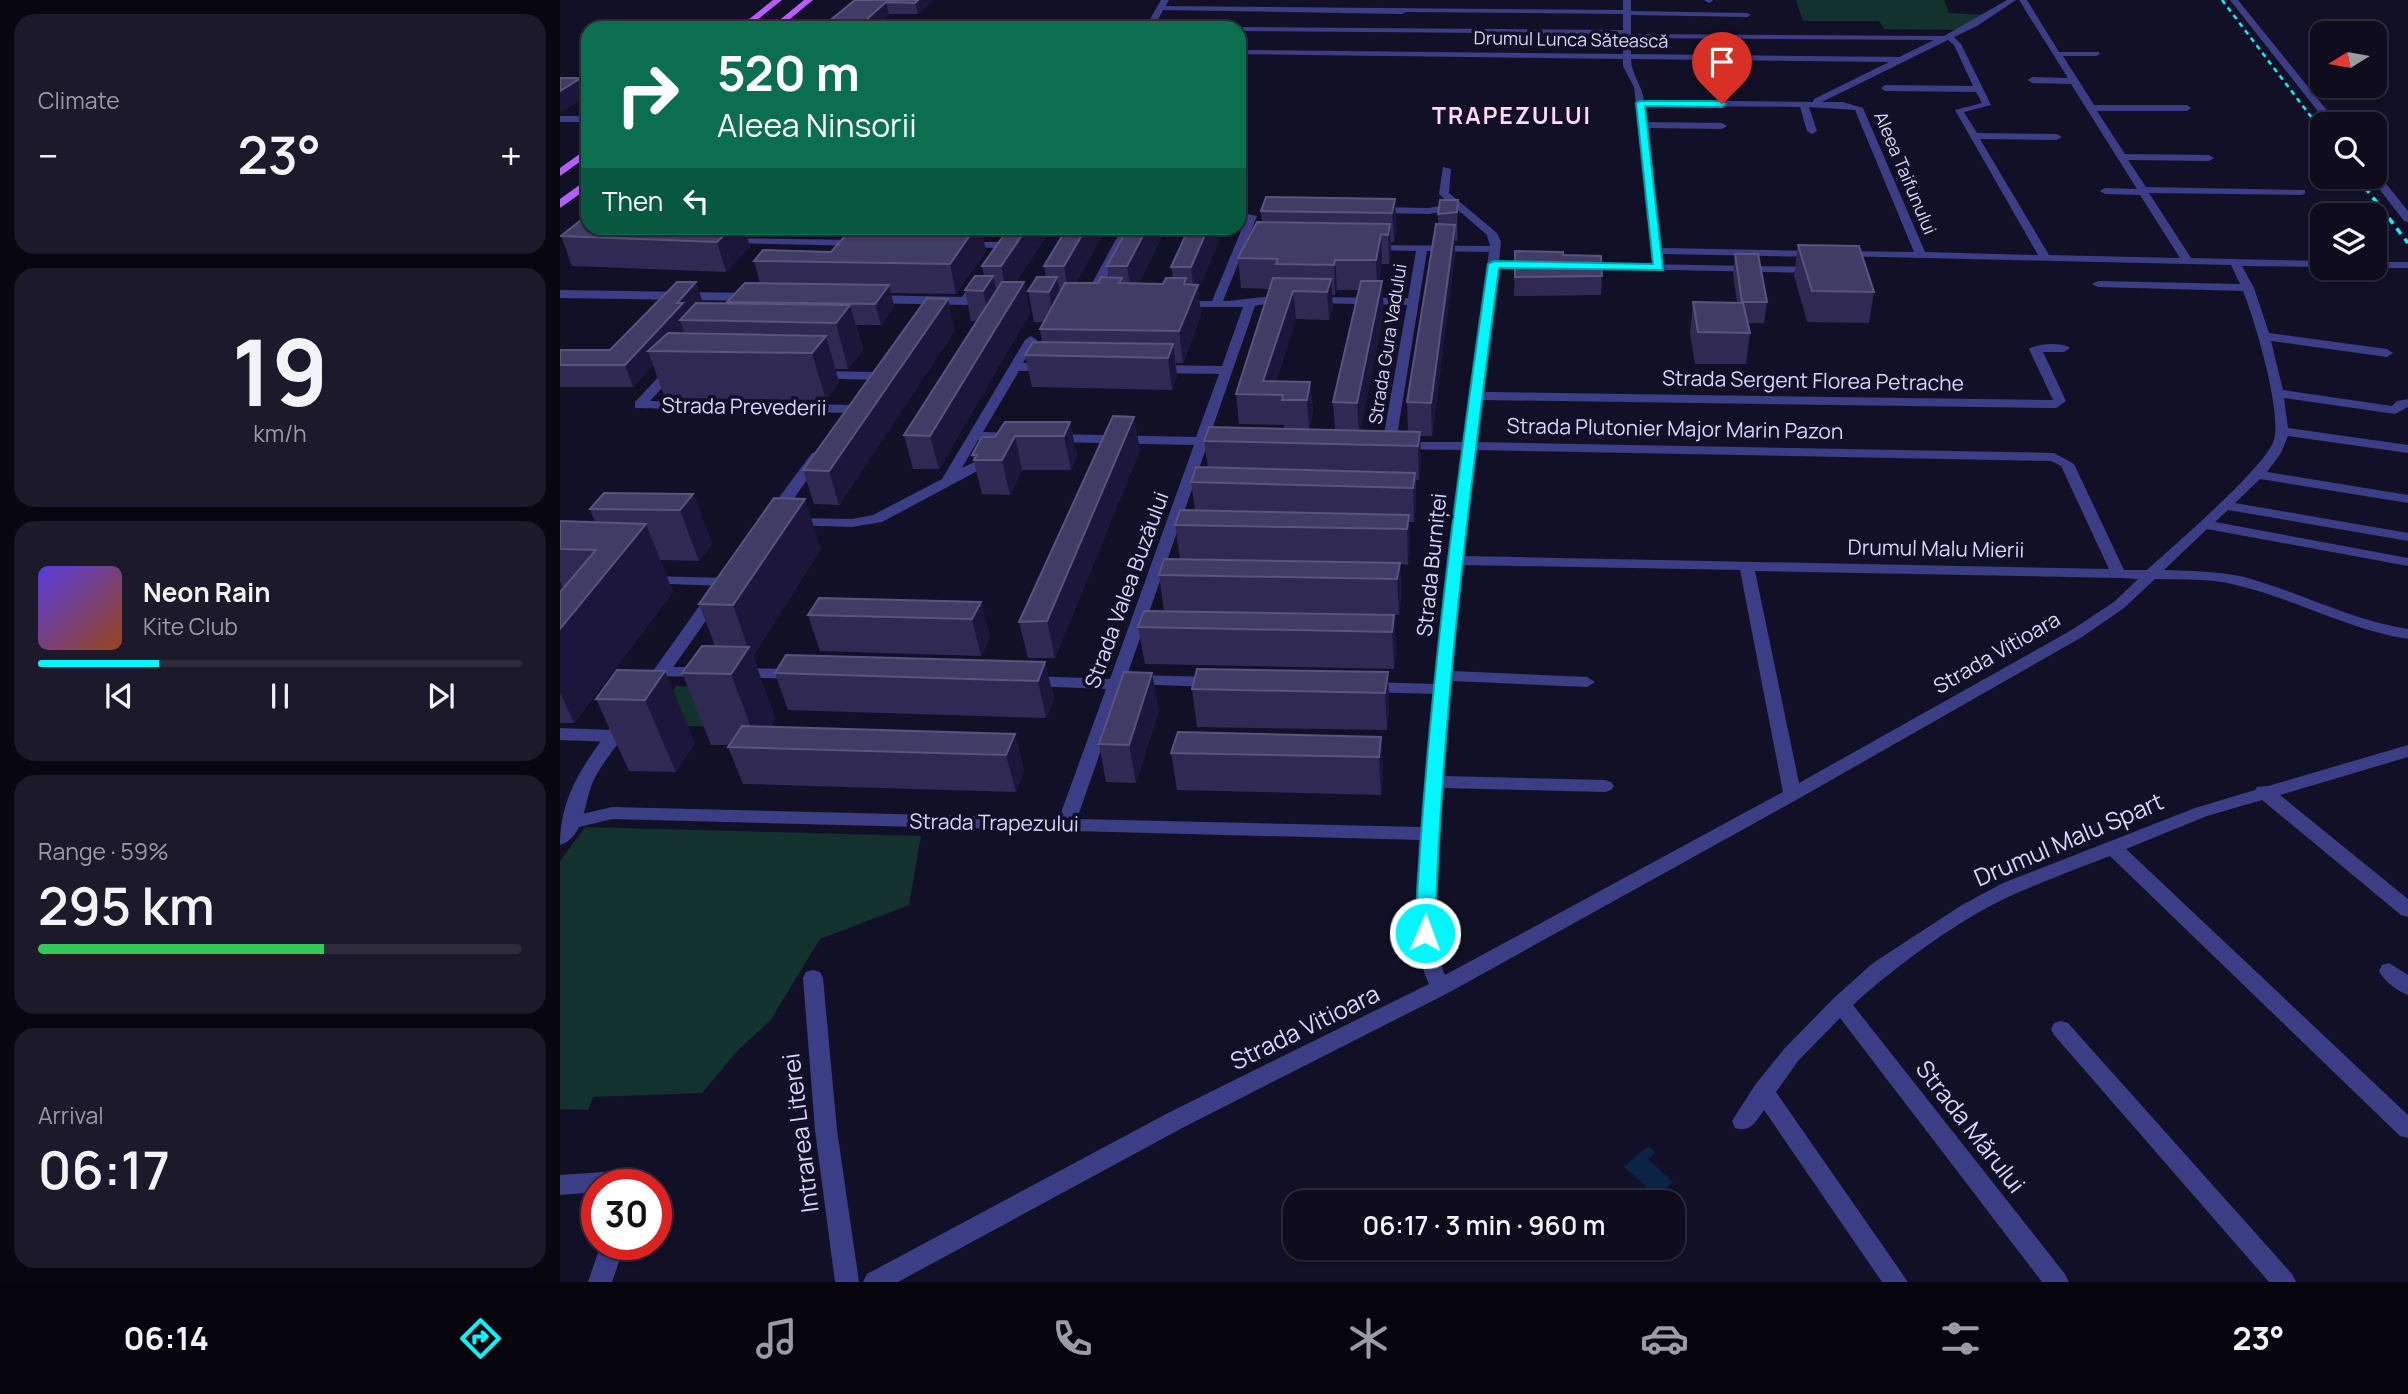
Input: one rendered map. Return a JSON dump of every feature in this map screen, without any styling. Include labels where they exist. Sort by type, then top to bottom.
[{"type":"main road","points":[[752,21],[778,0]]},
{"type":"main road","points":[[782,21],[808,0]]},
{"type":"main road","points":[[560,173],[581,156]]},
{"type":"main road","points":[[560,205],[581,188]]},
{"type":"street","points":[[1386,54],[1406,0]]},
{"type":"street","points":[[1627,0],[1628,69],[1637,84],[1640,103],[1659,267]]},
{"type":"street","points":[[1812,131],[1806,105],[1837,93],[1947,38],[2012,0]]},
{"type":"street","points":[[2023,0],[2186,261]]},
{"type":"street","points":[[2234,0],[2323,112]]},
{"type":"street","points":[[1153,21],[1163,4],[1402,11],[1747,15]]},
{"type":"street","points":[[1246,29],[1947,38],[1957,44],[1987,106],[1959,110],[2045,258]]},
{"type":"street","name":"Drumul Lunca Sătească","points":[[1246,52],[1902,60]]},
{"type":"street","points":[[2057,54],[2096,54]]},
{"type":"street","points":[[1878,72],[1887,92],[1979,89]]},
{"type":"street","points":[[2032,80],[2073,81]]},
{"type":"street","name":"Aleea Taifunului","points":[[1837,93],[1843,105]]},
{"type":"street","name":"Aleea Taifunului","points":[[1640,103],[1843,105],[1859,108],[1921,256],[1658,251]]},
{"type":"street","points":[[2090,108],[2187,108]]},
{"type":"street","points":[[560,120],[581,119]]},
{"type":"street","points":[[1643,125],[1722,126]]},
{"type":"street","points":[[1974,136],[2057,137]]},
{"type":"street","points":[[2122,158],[2209,158]]},
{"type":"street","points":[[1446,169],[1443,191],[1492,233],[1496,249]]},
{"type":"street","points":[[2384,189],[2408,219]]},
{"type":"street","points":[[2108,196],[2301,192]]},
{"type":"street","points":[[1357,210],[1429,211],[1458,206]]},
{"type":"street","points":[[1246,231],[1252,216]]},
{"type":"street","points":[[1074,302],[1094,302],[1124,235]]},
{"type":"street","points":[[1216,304],[1244,235]]},
{"type":"street","points":[[720,241],[867,243]]},
{"type":"street","points":[[949,245],[1006,241]]},
{"type":"street","points":[[848,299],[973,301],[989,266],[1006,241]]},
{"type":"street","points":[[1240,246],[1279,246]]},
{"type":"street","name":"Strada Gura Vadului","points":[[1357,247],[1496,249]]},
{"type":"street","name":"Strada Gura Vadului","points":[[1383,445],[1422,248]]},
{"type":"street","name":"Strada Burniței","points":[[1441,987],[1429,962],[1425,933],[1429,834],[1454,560],[1496,249]]},
{"type":"street","points":[[1921,256],[2310,264]]},
{"type":"street","points":[[2235,262],[2248,288],[2262,335],[2276,393],[2281,431],[2408,449]]},
{"type":"street","points":[[1494,264],[1546,265]]},
{"type":"street","points":[[2387,265],[2408,265]]},
{"type":"street","points":[[1573,266],[1826,271]]},
{"type":"street","points":[[2098,284],[2248,288]]},
{"type":"street","points":[[560,294],[771,297]]},
{"type":"street","points":[[918,317],[930,300]]},
{"type":"street","points":[[1164,303],[1250,304],[1266,300],[1413,302]]},
{"type":"street","name":"Strada Valea Buzăului","points":[[1066,825],[1250,304]]},
{"type":"street","points":[[2262,335],[2387,353]]},
{"type":"street","points":[[947,483],[1031,340]]},
{"type":"street","name":"Strada Sergent Florea Petrache","points":[[1475,396],[2056,404],[2060,401],[2035,349],[2064,348]]},
{"type":"street","name":"Strada Prevederii","points":[[684,355],[677,372],[640,405],[851,409]]},
{"type":"street","points":[[1015,367],[1071,368]]},
{"type":"street","points":[[1141,369],[1227,370]]},
{"type":"street","name":"Strada Prevederii","points":[[807,374],[879,371]]},
{"type":"street","name":"Strada Prevederii","points":[[766,526],[879,371]]},
{"type":"street","points":[[2276,393],[2395,410],[2401,404],[2408,403]]},
{"type":"street","name":"Strada Vitioara","points":[[875,1282],[1178,1119],[1441,987],[1792,795],[2099,621],[2258,474],[2276,449],[2281,431]]},
{"type":"street","points":[[974,436],[1237,442]]},
{"type":"street","points":[[766,526],[866,522],[891,514],[1033,438]]},
{"type":"street","name":"Strada Plutonier Major Marin Pazon","points":[[1383,445],[2054,457],[2067,464],[2119,573]]},
{"type":"street","points":[[2258,474],[2408,499]]},
{"type":"street","points":[[2225,505],[2408,537]]},
{"type":"street","points":[[2204,524],[2408,562]]},
{"type":"street","name":"Drumul Malu Mierii","points":[[1454,560],[2216,576],[2249,582],[2374,627],[2408,634]]},
{"type":"street","points":[[1747,566],[1792,795]]},
{"type":"street","points":[[635,579],[730,577]]},
{"type":"street","points":[[564,828],[583,781],[730,577]]},
{"type":"street","points":[[661,672],[819,675]]},
{"type":"street","points":[[1008,681],[1226,683]]},
{"type":"street","points":[[1347,686],[1587,682]]},
{"type":"street","points":[[560,734],[614,736]]},
{"type":"street","name":"Drumul Malu Spart","points":[[1743,1121],[1802,1042],[1841,1004],[1880,968],[1969,910],[2010,888],[2181,820],[2263,791],[2408,751]]},
{"type":"street","points":[[1434,782],[1605,786]]},
{"type":"street","points":[[2263,791],[2408,910]]},
{"type":"street","name":"Strada Trapezului","points":[[564,828],[612,813],[1429,834]]},
{"type":"street","points":[[2113,848],[2408,1129]]},
{"type":"street","points":[[2389,971],[2408,987]]},
{"type":"street","name":"Intrarea Literei","points":[[813,978],[825,1117],[847,1282]]},
{"type":"street","name":"Strada Mărului","points":[[1841,1004],[2057,1282]]},
{"type":"street","points":[[2061,1029],[2284,1282]]},
{"type":"street","points":[[1763,1091],[1896,1282]]},
{"type":"street","points":[[560,1185],[581,1184]]},
{"type":"street","points":[[600,1282],[608,1260]]},
{"type":"green space","points":[[1796,0],[1944,0],[1949,13],[1985,15],[1957,30],[1884,29],[1879,21],[1803,21]]},
{"type":"green space","points":[[676,686],[737,689],[711,727],[649,724]]},
{"type":"green space","points":[[585,827],[921,836],[909,905],[820,939],[770,1021],[739,1049],[702,1093],[593,1097],[588,1110],[560,1109],[560,861]]},
{"type":"water","points":[[1648,1146],[1655,1152],[1648,1159],[1673,1182],[1664,1190],[1650,1190],[1624,1167]]},
{"type":"building","points":[[855,0],[918,0],[915,3],[886,2],[865,21],[829,21]]},
{"type":"building","points":[[560,78],[581,78],[560,91]]},
{"type":"building","points":[[1266,197],[1395,199],[1392,213],[1261,211]]},
{"type":"building","points":[[1440,200],[1458,200],[1457,212],[1438,214]]},
{"type":"building","points":[[581,220],[581,235],[724,235],[717,242],[561,236]]},
{"type":"building","points":[[1257,222],[1390,224],[1388,235],[1381,234],[1376,260],[1335,260],[1334,265],[1276,264],[1278,259],[1238,258]]},
{"type":"building","points":[[1436,224],[1455,225],[1431,403],[1407,402]]},
{"type":"building","points":[[846,235],[970,235],[950,264],[754,261],[763,250],[831,252]]},
{"type":"building","points":[[1004,235],[1022,235],[1001,266],[982,266]]},
{"type":"building","points":[[1063,235],[1082,235],[1064,266],[1044,266]]},
{"type":"building","points":[[1124,235],[1143,235],[1127,266],[1107,266]]},
{"type":"building","points":[[1186,235],[1205,235],[1191,267],[1171,267]]},
{"type":"building","points":[[1798,245],[1859,246],[1874,292],[1812,291]]},
{"type":"building","points":[[1515,251],[1601,256],[1602,276],[1515,277]]},
{"type":"building","points":[[1735,254],[1758,254],[1767,302],[1742,302]]},
{"type":"building","points":[[975,276],[993,276],[983,291],[965,290]]},
{"type":"building","points":[[1037,277],[1057,277],[1049,292],[1028,291]]},
{"type":"building","points":[[1101,277],[1122,278],[1119,283],[1163,284],[1166,278],[1186,278],[1184,284],[1198,285],[1179,331],[1040,329],[1065,283],[1098,283]]},
{"type":"building","points":[[1273,278],[1331,279],[1327,292],[1293,291],[1263,381],[1310,382],[1307,400],[1282,400],[1283,395],[1236,394]]},
{"type":"building","points":[[1361,281],[1382,281],[1357,403],[1333,402]]},
{"type":"building","points":[[677,282],[696,282],[677,303],[683,303],[625,365],[560,365],[560,350],[610,350]]},
{"type":"building","points":[[1002,282],[1024,282],[930,436],[904,435]]},
{"type":"building","points":[[745,283],[889,285],[875,304],[727,302]]},
{"type":"building","points":[[927,298],[948,299],[829,471],[803,470]]},
{"type":"building","points":[[1693,302],[1743,303],[1750,333],[1698,332]]},
{"type":"building","points":[[696,303],[850,305],[836,323],[680,320]]},
{"type":"building","points":[[668,333],[826,336],[812,353],[648,351]]},
{"type":"building","points":[[1033,342],[1173,344],[1168,358],[1025,355]]},
{"type":"building","points":[[1113,416],[1134,417],[1047,621],[1019,622]]},
{"type":"building","points":[[1005,422],[1070,422],[1064,436],[1015,436],[1002,460],[974,460],[977,455],[972,455],[982,437],[995,437]]},
{"type":"building","points":[[1209,427],[1420,432],[1418,446],[1204,441]]},
{"type":"building","points":[[1196,467],[1415,473],[1413,488],[1191,482]]},
{"type":"building","points":[[604,493],[693,494],[680,510],[590,509]]},
{"type":"building","points":[[774,498],[805,499],[733,605],[699,604]]},
{"type":"building","points":[[1180,510],[1409,515],[1407,529],[1175,525]]},
{"type":"building","points":[[560,521],[646,524],[560,629],[560,592],[596,550],[560,549]]},
{"type":"building","points":[[1164,559],[1400,563],[1397,579],[1159,575]]},
{"type":"building","points":[[819,598],[981,602],[972,619],[808,615]]},
{"type":"building","points":[[1144,611],[1394,615],[1392,632],[1138,627]]},
{"type":"building","points":[[702,646],[749,647],[731,674],[682,673]]},
{"type":"building","points":[[786,655],[1045,662],[1038,681],[775,673]]},
{"type":"building","points":[[1197,669],[1388,672],[1385,693],[1192,689]]},
{"type":"building","points":[[617,670],[665,671],[645,700],[596,699]]},
{"type":"building","points":[[1124,672],[1152,673],[1129,745],[1099,744]]},
{"type":"building","points":[[742,726],[1015,734],[1006,755],[728,747]]},
{"type":"building","points":[[1178,732],[1381,737],[1379,757],[1171,753]]},
{"type":"railway","points":[[2222,0],[2310,115]]},
{"type":"railway","points":[[2366,189],[2408,243]]},
{"type":"district","name":"TRAPEZULUI","points":[[1512,116]]},
{"type":"route","points":[[1425,933],[1429,834],[1459,519],[1494,264],[1659,267],[1640,103],[1722,104]]}]
